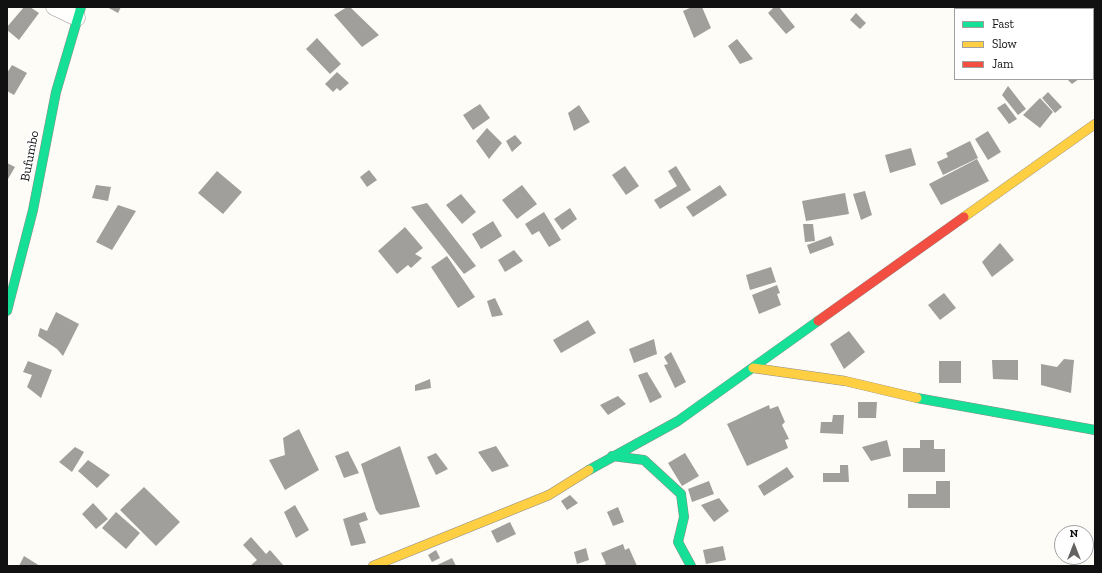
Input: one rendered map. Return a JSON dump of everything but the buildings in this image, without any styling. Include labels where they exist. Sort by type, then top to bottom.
[{"type":"street","points":[[54,7],[79,13]]},
{"type":"street","name":"Bufumbo","points":[[7,310],[32,210],[56,92],[79,13]]},
{"type":"street","points":[[372,566],[549,495],[612,456],[678,421],[1095,124]]},
{"type":"street","points":[[753,368],[845,381],[936,403],[1095,430]]},
{"type":"street","points":[[612,456],[644,460],[681,494],[684,517],[678,542],[690,566]]},
{"type":"traffic: fast","points":[[7,311],[33,210],[56,92],[81,7]]},
{"type":"traffic: fast","points":[[589,470],[678,421],[818,321]]},
{"type":"traffic: fast","points":[[917,398],[1095,430]]},
{"type":"traffic: fast","points":[[612,456],[644,460],[681,494],[684,517],[678,542],[691,566]]},
{"type":"traffic: slow","points":[[964,217],[1095,124]]},
{"type":"traffic: slow","points":[[753,368],[845,381],[917,398]]},
{"type":"traffic: slow","points":[[373,566],[549,495],[589,470]]},
{"type":"traffic: jam","points":[[818,321],[964,217]]}]
